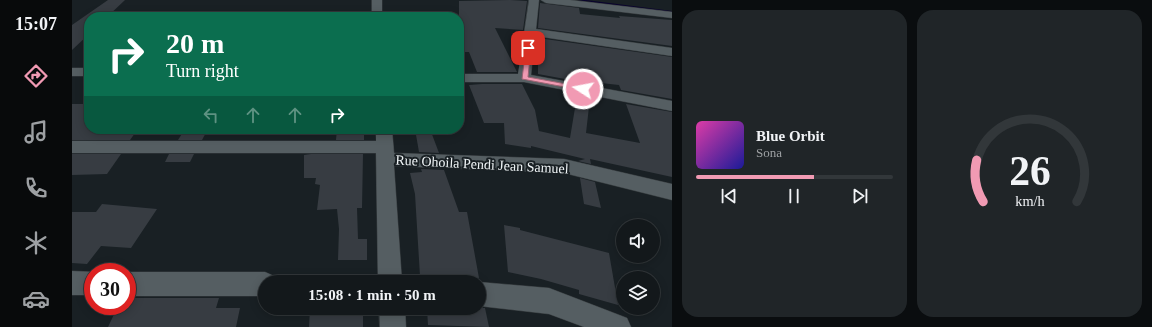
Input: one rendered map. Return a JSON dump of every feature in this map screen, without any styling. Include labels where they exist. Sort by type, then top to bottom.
[{"type":"street","points":[[377,0],[378,12]]},
{"type":"street","points":[[524,78],[534,0]]},
{"type":"street","points":[[546,0],[672,15]]},
{"type":"street","points":[[530,32],[672,52]]},
{"type":"street","points":[[72,72],[84,72]]},
{"type":"street","points":[[464,78],[524,78],[672,106]]},
{"type":"street","points":[[384,145],[390,275]]},
{"type":"street","name":"Rue Ohoila Pendi Jean Samuel","points":[[72,147],[384,145],[564,166],[672,192]]},
{"type":"street","points":[[72,283],[84,283]]},
{"type":"street","points":[[136,284],[258,284]]},
{"type":"street","points":[[486,295],[549,301],[618,327]]},
{"type":"street","points":[[392,315],[393,327]]},
{"type":"building","points":[[108,0],[125,0],[112,12],[91,12]]},
{"type":"building","points":[[459,1],[527,1],[523,30],[495,28],[517,72],[477,72],[469,52],[464,52],[464,12],[459,12]]},
{"type":"building","points":[[540,3],[579,8],[580,14],[620,18],[619,16],[672,20],[672,46],[538,28]]},
{"type":"building","points":[[84,17],[84,39],[72,50],[72,25]]},
{"type":"building","points":[[538,38],[672,57],[672,99],[621,90],[619,85],[592,82],[592,84],[538,74]]},
{"type":"building","points":[[522,84],[535,110],[539,131],[570,138],[577,96],[590,98],[586,133],[640,143],[626,104],[672,112],[672,177],[590,159],[591,164],[578,161],[585,159],[531,146],[531,148],[505,144],[504,123],[484,123],[469,85]]},
{"type":"building","points":[[72,104],[84,104],[84,134],[134,134],[130,140],[72,140]]},
{"type":"building","points":[[182,134],[205,134],[202,140],[178,140]]},
{"type":"building","points":[[337,134],[364,134],[364,140],[336,140]]},
{"type":"building","points":[[416,134],[432,134],[439,153],[419,152]]},
{"type":"building","points":[[72,154],[121,154],[107,174],[72,175]]},
{"type":"building","points":[[169,154],[194,154],[190,162],[165,162]]},
{"type":"building","points":[[363,154],[362,208],[357,208],[358,239],[367,239],[367,260],[338,260],[339,229],[337,209],[317,210],[320,185],[315,184],[316,178],[304,178],[304,155]]},
{"type":"building","points":[[421,169],[444,170],[459,212],[467,212],[478,275],[420,275],[415,194],[410,173],[422,172]]},
{"type":"building","points":[[580,178],[595,182],[601,208],[584,204]]},
{"type":"building","points":[[102,204],[157,209],[131,248],[101,246],[88,263],[72,263],[72,212],[96,212]]},
{"type":"building","points":[[504,225],[520,228],[520,230],[609,253],[616,293],[616,304],[579,294],[579,290],[541,279],[508,272]]},
{"type":"building","points":[[136,298],[219,298],[216,308],[240,308],[236,327],[108,327],[114,315],[136,315]]},
{"type":"building","points":[[486,313],[489,327],[428,325],[427,315],[486,315]]},
{"type":"building","points":[[310,315],[363,315],[363,327],[309,327]]},
{"type":"waterway","points":[[579,0],[672,12]]},
{"type":"route","points":[[528,48],[524,78],[583,89]]}]
